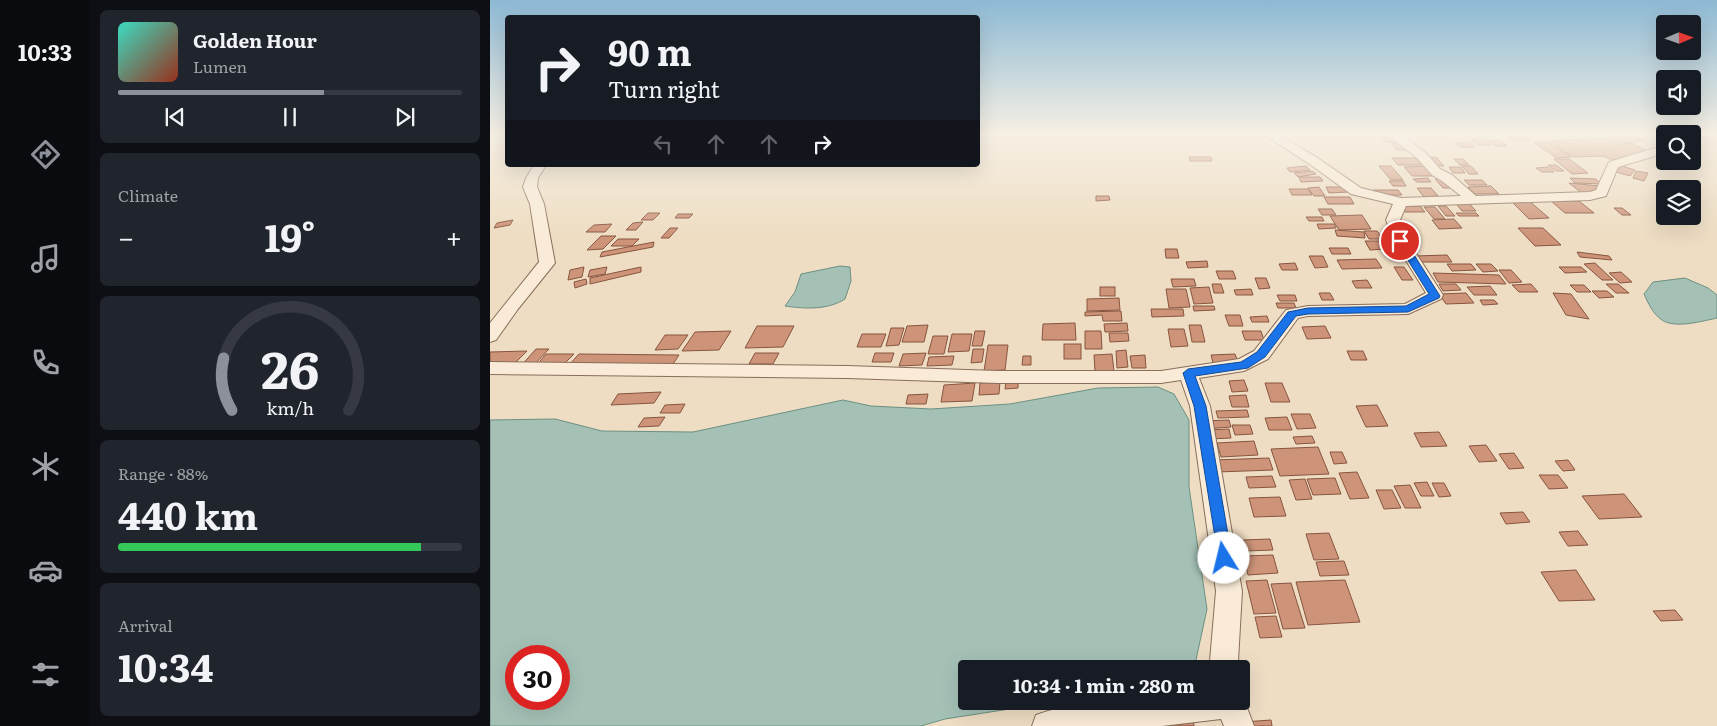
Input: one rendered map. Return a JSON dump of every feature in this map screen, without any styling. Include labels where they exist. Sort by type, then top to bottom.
[{"type":"street","points":[[490,336],[512,305],[548,263],[547,245],[540,221],[537,199],[530,187],[532,178],[538,168]]},
{"type":"street","points":[[1323,168],[1356,191],[1401,202],[1471,198],[1564,197],[1601,193],[1612,168]]},
{"type":"street","points":[[1432,168],[1471,198]]},
{"type":"street","points":[[490,368],[847,372],[1038,378],[1161,376],[1244,365],[1261,355],[1292,314],[1308,311],[1408,309],[1435,296],[1400,241],[1393,220],[1401,202]]},
{"type":"street","points":[[1188,373],[1200,406],[1230,591],[1224,660]]},
{"type":"street","points":[[1047,726],[1069,722],[1234,710]]},
{"type":"shaded area","points":[[840,266],[850,267],[851,281],[845,299],[838,303],[816,308],[785,306],[795,292],[801,274]]},
{"type":"shaded area","points":[[1685,278],[1708,288],[1717,295],[1717,318],[1689,324],[1674,324],[1662,320],[1653,312],[1644,294],[1653,282]]},
{"type":"shaded area","points":[[1158,387],[1174,394],[1189,420],[1189,487],[1207,609],[1196,660],[958,660],[958,710],[1003,710],[945,719],[921,726],[490,726],[490,420],[555,419],[602,431],[693,432],[843,400],[871,406],[931,409],[1010,404],[1098,388]]},
{"type":"building","points":[[1287,168],[1308,168],[1310,170],[1290,172]]},
{"type":"building","points":[[1381,168],[1393,168],[1403,180],[1391,180]]},
{"type":"building","points":[[1405,168],[1431,168],[1438,176],[1412,176]]},
{"type":"building","points":[[1450,168],[1462,168],[1465,173],[1453,173]]},
{"type":"building","points":[[1464,168],[1473,168],[1478,174],[1469,174]]},
{"type":"building","points":[[1536,168],[1549,168],[1554,172],[1542,172]]},
{"type":"building","points":[[1552,168],[1560,168],[1564,171],[1556,171]]},
{"type":"building","points":[[1565,168],[1581,168],[1588,173],[1572,174]]},
{"type":"building","points":[[1620,168],[1635,170],[1630,176],[1616,172]]},
{"type":"building","points":[[1312,171],[1316,174],[1298,177],[1294,173]]},
{"type":"building","points":[[1636,171],[1648,173],[1644,181],[1633,178]]},
{"type":"building","points":[[1299,177],[1320,177],[1323,181],[1301,182]]},
{"type":"building","points":[[1428,178],[1431,182],[1417,182],[1413,179]]},
{"type":"building","points":[[1447,178],[1456,188],[1443,188],[1435,179]]},
{"type":"building","points":[[1570,178],[1596,179],[1601,184],[1575,183]]},
{"type":"building","points":[[1464,180],[1482,180],[1487,185],[1469,185]]},
{"type":"building","points":[[1389,181],[1403,181],[1406,186],[1393,186]]},
{"type":"building","points":[[1569,183],[1599,186],[1594,192],[1583,194]]},
{"type":"building","points":[[1491,186],[1499,194],[1475,194],[1468,187]]},
{"type":"building","points":[[1319,187],[1325,196],[1314,196],[1308,188]]},
{"type":"building","points":[[1326,187],[1344,187],[1348,192],[1329,193]]},
{"type":"building","points":[[1417,188],[1431,188],[1438,196],[1424,197]]},
{"type":"building","points":[[1289,189],[1308,189],[1312,195],[1292,195]]},
{"type":"building","points":[[1373,190],[1398,190],[1402,195],[1376,195]]},
{"type":"building","points":[[1096,196],[1109,196],[1110,200],[1096,201]]},
{"type":"building","points":[[1324,197],[1350,197],[1354,204],[1328,204]]},
{"type":"building","points":[[1510,200],[1528,200],[1549,218],[1529,219]]},
{"type":"building","points":[[1454,201],[1467,201],[1476,211],[1462,211]]},
{"type":"building","points":[[1551,201],[1579,201],[1594,213],[1565,213]]},
{"type":"building","points":[[1400,206],[1420,206],[1425,212],[1405,212]]},
{"type":"building","points":[[1438,206],[1446,206],[1455,216],[1446,216]]},
{"type":"building","points":[[1424,207],[1435,207],[1445,219],[1434,219]]},
{"type":"building","points":[[1614,208],[1622,208],[1631,215],[1622,215]]},
{"type":"building","points":[[1318,209],[1332,209],[1336,215],[1322,215]]},
{"type":"building","points":[[648,213],[660,213],[653,220],[641,220]]},
{"type":"building","points":[[1456,213],[1476,213],[1479,216],[1459,216]]},
{"type":"building","points":[[678,214],[693,214],[689,218],[675,218]]},
{"type":"building","points":[[1362,215],[1371,229],[1339,230],[1330,216]]},
{"type":"building","points":[[1306,217],[1322,217],[1324,221],[1309,221]]},
{"type":"building","points":[[1454,219],[1462,228],[1439,229],[1432,220]]},
{"type":"building","points":[[513,220],[510,225],[494,228],[497,223]]},
{"type":"building","points":[[643,222],[636,230],[626,230],[633,223]]},
{"type":"building","points":[[612,224],[605,232],[586,232],[594,225]]},
{"type":"building","points":[[1317,224],[1334,224],[1336,228],[1319,229]]},
{"type":"building","points":[[670,228],[678,228],[669,238],[661,238]]},
{"type":"building","points":[[1399,228],[1408,228],[1415,236],[1405,236]]},
{"type":"building","points":[[1518,228],[1543,228],[1561,245],[1535,246]]},
{"type":"building","points":[[1335,230],[1364,232],[1365,238],[1337,236]]},
{"type":"building","points":[[1364,231],[1377,231],[1383,239],[1369,239]]},
{"type":"building","points":[[601,236],[616,236],[603,249],[587,250]]},
{"type":"building","points":[[618,239],[639,239],[632,246],[611,246]]},
{"type":"building","points":[[1365,241],[1380,241],[1385,249],[1370,250]]},
{"type":"building","points":[[654,242],[653,247],[600,257],[602,252]]},
{"type":"building","points":[[1385,247],[1394,247],[1400,255],[1391,255]]},
{"type":"building","points":[[1329,248],[1348,248],[1351,254],[1332,254]]},
{"type":"building","points":[[1165,249],[1177,249],[1179,258],[1166,258]]},
{"type":"building","points":[[1577,252],[1609,256],[1612,260],[1580,257]]},
{"type":"building","points":[[1447,255],[1452,262],[1418,262],[1414,256]]},
{"type":"building","points":[[1309,256],[1323,256],[1328,267],[1315,268]]},
{"type":"building","points":[[1376,259],[1382,268],[1342,269],[1337,260]]},
{"type":"building","points":[[1207,261],[1208,267],[1188,268],[1186,262]]},
{"type":"building","points":[[1295,263],[1298,270],[1282,270],[1279,264]]},
{"type":"building","points":[[1595,263],[1613,280],[1602,280],[1584,264]]},
{"type":"building","points":[[1447,264],[1471,264],[1476,270],[1452,271]]},
{"type":"building","points":[[1476,264],[1491,264],[1498,271],[1483,272]]},
{"type":"building","points":[[584,267],[582,277],[568,280],[570,270]]},
{"type":"building","points":[[607,267],[605,274],[588,277],[590,270]]},
{"type":"building","points":[[641,267],[641,272],[590,284],[590,278]]},
{"type":"building","points":[[1394,267],[1404,267],[1413,280],[1402,280]]},
{"type":"building","points":[[1559,267],[1581,267],[1587,272],[1565,273]]},
{"type":"building","points":[[1499,270],[1511,270],[1522,282],[1509,283]]},
{"type":"building","points":[[1216,271],[1233,271],[1236,279],[1219,279]]},
{"type":"building","points":[[1621,272],[1632,282],[1620,283],[1609,273]]},
{"type":"building","points":[[1433,273],[1499,275],[1506,284],[1438,282]]},
{"type":"building","points":[[1255,278],[1266,278],[1270,288],[1259,289]]},
{"type":"building","points":[[586,279],[587,284],[575,288],[574,282]]},
{"type":"building","points":[[1171,279],[1194,279],[1196,286],[1173,287]]},
{"type":"building","points":[[1367,280],[1372,288],[1356,288],[1352,281]]},
{"type":"building","points":[[1212,284],[1221,284],[1224,293],[1214,293]]},
{"type":"building","points":[[1439,284],[1456,284],[1461,290],[1443,291]]},
{"type":"building","points":[[1531,284],[1538,292],[1519,292],[1512,285]]},
{"type":"building","points":[[1606,284],[1618,284],[1629,293],[1616,293]]},
{"type":"building","points":[[1570,285],[1584,285],[1591,292],[1577,292]]},
{"type":"building","points":[[1490,286],[1497,295],[1474,295],[1467,287]]},
{"type":"building","points":[[1100,287],[1115,287],[1115,296],[1100,296]]},
{"type":"building","points":[[1209,287],[1213,303],[1194,304],[1190,288]]},
{"type":"building","points":[[1166,289],[1186,289],[1190,307],[1169,308]]},
{"type":"building","points":[[1251,289],[1253,295],[1236,295],[1234,290]]},
{"type":"building","points":[[1592,291],[1607,291],[1614,297],[1599,298]]},
{"type":"building","points":[[1319,293],[1330,293],[1334,300],[1322,300]]},
{"type":"building","points":[[1466,293],[1474,303],[1446,304],[1439,294]]},
{"type":"building","points":[[1553,293],[1571,294],[1589,319],[1566,315]]},
{"type":"building","points":[[1277,295],[1295,295],[1297,301],[1280,301]]},
{"type":"building","points":[[1119,298],[1120,310],[1087,311],[1087,299]]},
{"type":"building","points":[[1480,300],[1494,300],[1498,304],[1483,305]]},
{"type":"building","points":[[1276,303],[1294,303],[1296,308],[1278,308]]},
{"type":"building","points":[[1193,306],[1214,306],[1215,310],[1194,311]]},
{"type":"building","points":[[1151,309],[1183,309],[1184,316],[1152,317]]},
{"type":"building","points":[[1121,311],[1122,321],[1103,321],[1102,315],[1085,316],[1085,312]]},
{"type":"building","points":[[1225,315],[1240,315],[1243,326],[1229,326]]},
{"type":"building","points":[[1267,316],[1269,322],[1252,322],[1250,317]]},
{"type":"building","points":[[1075,323],[1076,340],[1042,340],[1043,324]]},
{"type":"building","points":[[1127,323],[1128,331],[1105,332],[1104,324]]},
{"type":"building","points":[[928,325],[924,342],[902,342],[907,326]]},
{"type":"building","points":[[1189,325],[1201,325],[1205,342],[1192,342]]},
{"type":"building","points":[[757,326],[794,326],[783,347],[745,348]]},
{"type":"building","points":[[1325,326],[1331,338],[1307,339],[1302,327]]},
{"type":"building","points":[[891,328],[904,328],[899,345],[886,346]]},
{"type":"building","points":[[1168,329],[1184,329],[1188,346],[1171,347]]},
{"type":"building","points":[[731,331],[719,350],[682,351],[695,332]]},
{"type":"building","points":[[975,331],[985,331],[982,346],[972,346]]},
{"type":"building","points":[[1085,331],[1101,331],[1102,349],[1085,349]]},
{"type":"building","points":[[1242,331],[1261,331],[1264,340],[1245,340]]},
{"type":"building","points":[[1109,333],[1128,333],[1129,341],[1110,342]]},
{"type":"building","points":[[862,334],[886,334],[881,347],[857,347]]},
{"type":"building","points":[[952,334],[972,334],[969,351],[948,352]]},
{"type":"building","points":[[665,335],[688,335],[678,349],[655,350]]},
{"type":"building","points":[[933,336],[948,336],[944,354],[928,354]]},
{"type":"building","points":[[1064,344],[1081,344],[1081,359],[1064,359]]},
{"type":"building","points":[[988,345],[1008,345],[1005,370],[984,371]]},
{"type":"building","points":[[536,349],[549,349],[533,366],[520,367]]},
{"type":"building","points":[[973,349],[984,349],[982,362],[971,363]]},
{"type":"building","points":[[1126,350],[1128,367],[1117,368],[1116,351]]},
{"type":"building","points":[[527,351],[515,363],[490,364],[490,352]]},
{"type":"building","points":[[1347,351],[1363,351],[1367,360],[1351,360]]},
{"type":"building","points":[[755,353],[779,353],[773,364],[749,364]]},
{"type":"building","points":[[875,353],[894,353],[891,362],[872,362]]},
{"type":"building","points":[[926,353],[922,365],[899,366],[903,354]]},
{"type":"building","points":[[546,354],[574,354],[563,365],[536,366]]},
{"type":"building","points":[[579,354],[679,355],[671,367],[568,366]]},
{"type":"building","points":[[1112,354],[1114,371],[1095,371],[1094,355]]},
{"type":"building","points":[[1235,354],[1238,362],[1213,363],[1211,355]]},
{"type":"building","points":[[1145,355],[1146,368],[1132,368],[1130,356]]},
{"type":"building","points":[[954,356],[952,365],[927,366],[929,357]]},
{"type":"building","points":[[1023,356],[1031,356],[1031,365],[1022,365]]},
{"type":"building","points":[[1244,380],[1248,391],[1232,392],[1229,381]]},
{"type":"building","points":[[1006,381],[1018,381],[1018,388],[1005,389]]},
{"type":"building","points":[[1000,382],[999,394],[979,395],[980,383]]},
{"type":"building","points":[[975,383],[972,401],[941,402],[944,385]]},
{"type":"building","points":[[1265,383],[1282,383],[1290,402],[1271,402]]},
{"type":"building","points":[[661,392],[654,403],[611,405],[618,394]]},
{"type":"building","points":[[928,394],[926,404],[906,404],[908,395]]},
{"type":"building","points":[[1246,395],[1249,407],[1232,407],[1229,396]]},
{"type":"building","points":[[685,404],[680,413],[660,413],[665,405]]},
{"type":"building","points":[[1377,405],[1388,426],[1366,427],[1356,406]]},
{"type":"building","points":[[1247,410],[1249,417],[1218,418],[1216,411]]},
{"type":"building","points":[[1291,414],[1310,414],[1316,428],[1297,429]]},
{"type":"building","points":[[665,417],[659,426],[638,427],[644,418]]},
{"type":"building","points":[[1287,417],[1292,430],[1269,430],[1265,418]]},
{"type":"building","points":[[1229,420],[1231,427],[1204,429],[1203,421]]},
{"type":"building","points":[[1232,425],[1250,425],[1253,434],[1235,435]]},
{"type":"building","points":[[1229,429],[1231,438],[1208,439],[1206,430]]},
{"type":"building","points":[[1439,432],[1447,446],[1421,447],[1414,433]]},
{"type":"building","points":[[1312,436],[1315,443],[1296,444],[1293,437]]},
{"type":"building","points":[[1254,441],[1258,455],[1221,457],[1217,443]]},
{"type":"building","points":[[1486,445],[1497,461],[1479,462],[1469,446]]},
{"type":"building","points":[[1318,447],[1329,474],[1280,476],[1271,449]]},
{"type":"building","points":[[1330,452],[1342,452],[1347,463],[1334,464]]},
{"type":"building","points":[[1514,453],[1524,468],[1509,469],[1499,454]]},
{"type":"building","points":[[1269,458],[1273,470],[1217,472],[1214,460]]},
{"type":"building","points":[[1568,460],[1575,470],[1563,471],[1555,461]]},
{"type":"building","points":[[1357,472],[1369,498],[1350,499],[1339,473]]},
{"type":"building","points":[[1539,475],[1558,475],[1568,488],[1549,489]]},
{"type":"building","points":[[1272,476],[1276,487],[1249,488],[1246,477]]},
{"type":"building","points":[[1335,478],[1341,494],[1313,495],[1307,479]]},
{"type":"building","points":[[1305,479],[1312,499],[1296,500],[1289,480]]},
{"type":"building","points":[[1427,482],[1434,496],[1421,496],[1414,483]]},
{"type":"building","points":[[1432,483],[1444,483],[1451,496],[1439,497]]},
{"type":"building","points":[[1410,485],[1421,508],[1405,508],[1394,486]]},
{"type":"building","points":[[1376,490],[1392,490],[1401,508],[1384,509]]},
{"type":"building","points":[[1624,494],[1642,517],[1599,519],[1582,496]]},
{"type":"building","points":[[1280,497],[1286,516],[1254,517],[1249,498]]},
{"type":"building","points":[[1523,512],[1530,522],[1506,524],[1500,513]]},
{"type":"building","points":[[1578,531],[1588,545],[1568,546],[1559,532]]},
{"type":"building","points":[[1329,533],[1339,559],[1314,560],[1306,534]]},
{"type":"building","points":[[1270,539],[1273,550],[1246,551],[1243,540]]},
{"type":"building","points":[[1273,555],[1278,573],[1248,575],[1244,556]]},
{"type":"building","points":[[1344,561],[1349,575],[1320,576],[1316,562]]},
{"type":"building","points":[[1576,570],[1595,600],[1559,601],[1541,572]]},
{"type":"building","points":[[1267,580],[1276,613],[1254,614],[1246,581]]},
{"type":"building","points":[[1345,580],[1360,622],[1308,625],[1296,582]]},
{"type":"building","points":[[1291,583],[1305,628],[1283,629],[1271,584]]},
{"type":"building","points":[[1675,610],[1683,620],[1661,621],[1653,611]]},
{"type":"building","points":[[1276,616],[1282,637],[1260,638],[1255,617]]},
{"type":"building","points":[[1193,717],[1194,726],[1150,726]]},
{"type":"building","points":[[1271,720],[1272,726],[1244,726],[1243,722]]},
{"type":"route","points":[[1224,558],[1200,406],[1188,373],[1244,365],[1261,355],[1292,314],[1308,311],[1408,309],[1435,296],[1423,274],[1400,241]]}]
